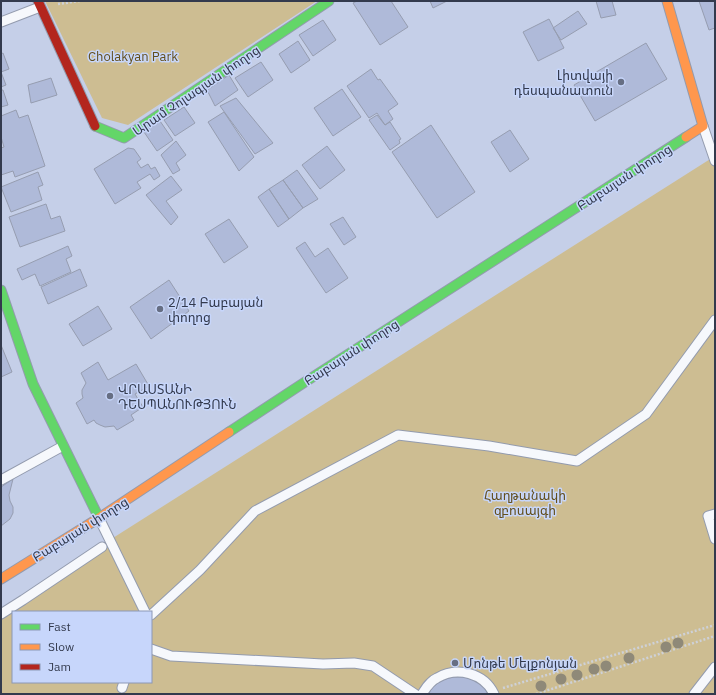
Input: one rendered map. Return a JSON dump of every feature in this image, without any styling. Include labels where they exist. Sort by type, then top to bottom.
[{"type":"street","name":"Արամ Չոլագյան փողոց","points":[[39,4],[94,126],[124,138],[329,1]]},
{"type":"street","points":[[667,1],[703,126]]},
{"type":"street","name":"Բաբայան փողոց","points":[[1,579],[99,518],[305,382],[703,126]]},
{"type":"street","points":[[1,290],[33,384],[99,518]]},
{"type":"lane","points":[[1,22],[39,4]]},
{"type":"lane","points":[[703,126],[715,161]]},
{"type":"lane","points":[[152,614],[200,570],[255,511],[398,435],[490,446],[576,461],[646,414],[715,320]]},
{"type":"lane","points":[[1,480],[63,446]]},
{"type":"lane","points":[[715,514],[708,516],[715,539]]},
{"type":"lane","points":[[99,518],[145,611]]},
{"type":"lane","points":[[1,614],[102,548]]},
{"type":"lane","points":[[152,649],[171,656],[323,664],[354,663],[374,666],[415,694]]},
{"type":"lane","points":[[694,694],[715,667]]},
{"type":"lane","points":[[422,694],[427,686],[436,678],[448,673],[461,672],[474,675],[485,681],[494,693]]},
{"type":"path","points":[[494,693],[715,625]]},
{"type":"path","points":[[536,694],[715,636]]},
{"type":"green space","name":"Cholakyan Park","points":[[45,1],[317,1],[128,125],[102,118]]},
{"type":"green space","name":"Հաղթանակի զբոսայգի","points":[[715,156],[715,694],[1,694],[1,609]]},
{"type":"building","points":[[357,1],[391,1],[408,27],[380,45],[353,3]]},
{"type":"building","points":[[430,1],[447,1],[433,8]]},
{"type":"building","points":[[596,1],[612,1],[616,15],[601,18]]},
{"type":"building","points":[[699,1],[715,1],[715,28],[709,30]]},
{"type":"building","points":[[578,11],[587,24],[561,40],[553,28]]},
{"type":"building","points":[[549,19],[564,48],[538,61],[523,32]]},
{"type":"building","points":[[323,20],[336,40],[313,56],[299,35]]},
{"type":"building","points":[[298,41],[310,60],[291,73],[279,54]]},
{"type":"building","name":"Լիտվայի դեսպանատուն","points":[[646,43],[667,79],[595,121],[574,85]]},
{"type":"building","points":[[3,53],[9,69],[1,72],[1,54]]},
{"type":"building","points":[[261,62],[273,80],[248,97],[235,78]]},
{"type":"building","points":[[371,69],[398,104],[388,111],[393,119],[385,125],[377,113],[369,118],[347,86]]},
{"type":"building","points":[[1,72],[6,85],[1,87]]},
{"type":"building","points":[[229,75],[238,90],[215,106],[207,90]]},
{"type":"building","points":[[51,78],[57,95],[31,103],[28,85]]},
{"type":"building","points":[[342,89],[361,117],[333,136],[314,108]]},
{"type":"building","points":[[1,90],[3,90],[8,105],[1,107]]},
{"type":"building","points":[[236,98],[273,143],[255,154],[220,106]]},
{"type":"building","points":[[184,107],[195,123],[175,136],[164,120]]},
{"type":"building","points":[[16,110],[19,118],[28,115],[45,166],[15,177],[13,171],[1,175],[1,148],[4,147],[1,137],[1,116]]},
{"type":"building","points":[[224,112],[254,157],[239,171],[208,122]]},
{"type":"building","points":[[377,115],[385,125],[390,122],[401,139],[399,140],[400,143],[390,150],[369,120]]},
{"type":"building","points":[[160,121],[173,140],[157,151],[144,132]]},
{"type":"building","points":[[431,125],[475,192],[437,218],[392,152]]},
{"type":"building","points":[[510,130],[529,159],[510,172],[491,142]]},
{"type":"building","points":[[176,141],[186,155],[176,163],[180,170],[173,174],[161,155]]},
{"type":"building","points":[[327,146],[345,170],[320,189],[302,165]]},
{"type":"building","points":[[128,148],[134,149],[141,159],[137,162],[141,168],[148,164],[151,169],[155,167],[160,176],[154,180],[150,174],[137,182],[141,188],[115,204],[94,169]]},
{"type":"building","points":[[297,170],[318,199],[303,208],[283,180]]},
{"type":"building","points":[[38,172],[43,185],[38,187],[42,200],[11,212],[1,187]]},
{"type":"building","points":[[171,176],[182,190],[166,201],[178,217],[171,225],[146,195]]},
{"type":"building","points":[[283,180],[303,208],[289,219],[269,189]]},
{"type":"building","points":[[269,189],[289,219],[278,227],[258,197]]},
{"type":"building","points":[[46,204],[51,219],[60,216],[65,231],[20,247],[9,217]]},
{"type":"building","points":[[343,217],[356,237],[344,245],[330,224]]},
{"type":"building","points":[[229,219],[248,247],[224,263],[205,234]]},
{"type":"building","points":[[305,242],[315,257],[328,248],[348,278],[326,293],[296,248]]},
{"type":"building","points":[[68,246],[72,256],[66,259],[71,272],[40,286],[35,274],[22,280],[17,269]]},
{"type":"building","points":[[80,269],[87,286],[48,304],[41,287]]},
{"type":"building","name":"2/14 Բաբայան փողոց","points":[[169,280],[189,311],[151,339],[130,307]]},
{"type":"building","points":[[98,306],[112,329],[83,346],[69,324]]},
{"type":"building","points":[[1,345],[12,372],[1,377]]},
{"type":"building","name":"ՎՐԱՍՏԱՆԻ ԴԵՍՊԱՆՈՒԹՅՈՒՆ","points":[[98,362],[108,380],[136,364],[149,386],[135,394],[143,407],[131,415],[134,420],[117,430],[114,426],[105,427],[96,423],[94,420],[87,424],[76,403],[83,398],[82,390],[86,383],[81,373]]},
{"type":"building","points":[[13,479],[9,495],[13,507],[13,513],[10,519],[1,526],[1,487]]},
{"type":"building","points":[[453,677],[465,677],[476,681],[488,694],[428,694],[433,687],[442,680]]},
{"type":"traffic: fast","points":[[95,126],[124,138],[329,1]]},
{"type":"traffic: fast","points":[[229,432],[686,137]]},
{"type":"traffic: fast","points":[[1,290],[33,384],[99,518]]},
{"type":"traffic: slow","points":[[667,1],[703,126],[686,137]]},
{"type":"traffic: slow","points":[[1,579],[99,518],[229,432]]},
{"type":"traffic: jam","points":[[38,1],[95,126]]},
{"type":"place","name":"Լիտվայի դեսպանատուն","points":[[621,82]]},
{"type":"place","name":"2/14 Բաբայան փողոց","points":[[160,309]]},
{"type":"place","name":"ՎՐԱՍՏԱՆԻ ԴԵՍՊԱՆՈՒԹՅՈՒՆ","points":[[110,396]]},
{"type":"place","name":"Մոնթե Մելքոնյան","points":[[455,663]]}]
